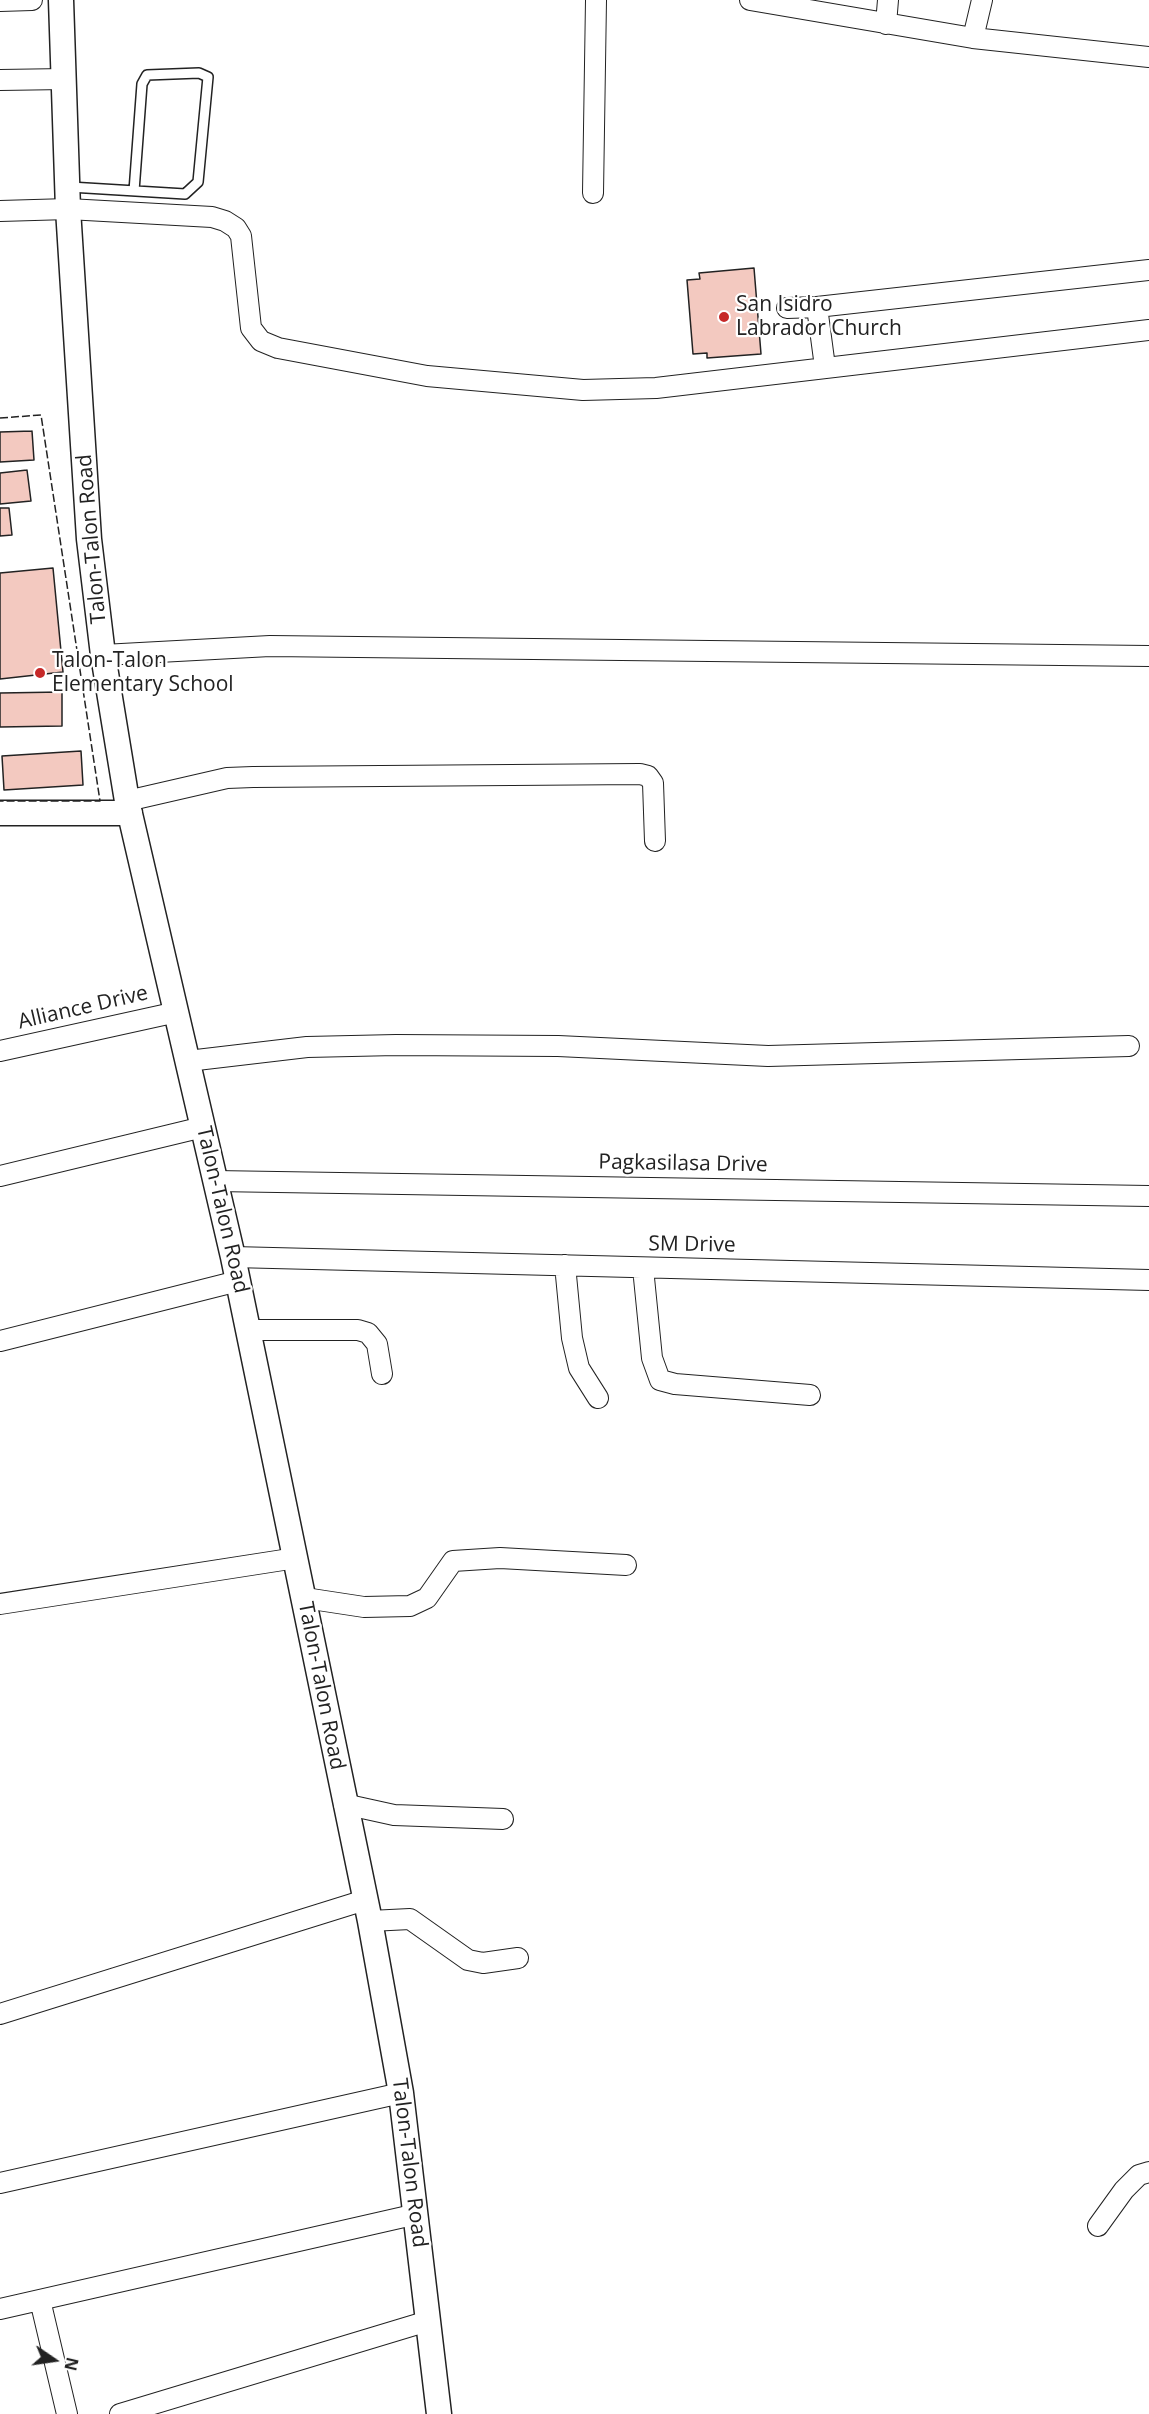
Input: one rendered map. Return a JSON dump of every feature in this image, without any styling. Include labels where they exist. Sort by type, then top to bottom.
[{"type":"street","points":[[0,0],[32,0]]},
{"type":"street","name":"Talon-Talon Road","points":[[61,0],[68,198],[89,539],[103,655],[128,807],[233,1257],[305,1598],[344,1804],[367,1910],[401,2093],[439,2414]]},
{"type":"street","points":[[593,193],[596,0]]},
{"type":"street","points":[[750,0],[973,38],[1149,57]]},
{"type":"street","points":[[886,24],[888,0]]},
{"type":"street","points":[[973,38],[982,0]]},
{"type":"street","points":[[0,80],[65,79]]},
{"type":"street","points":[[0,211],[68,198],[212,217],[236,228],[241,236],[251,328],[261,341],[278,348],[427,376],[583,390],[656,388],[1149,330]]},
{"type":"street","points":[[787,308],[817,307],[1149,270]]},
{"type":"street","points":[[817,307],[825,367]]},
{"type":"street","points":[[103,655],[282,646],[1149,656]]},
{"type":"street","points":[[0,813],[128,807],[227,778],[640,774],[648,776],[653,783],[655,841]]},
{"type":"street","name":"Alliance Drive","points":[[0,1052],[177,1012]]},
{"type":"street","points":[[188,1061],[308,1047],[570,1046],[768,1056],[1129,1046]]},
{"type":"street","points":[[0,1176],[203,1126]]},
{"type":"street","name":"Pagkasilasa Drive","points":[[215,1181],[1149,1196]]},
{"type":"street","name":"SM Drive","points":[[233,1257],[1149,1280]]},
{"type":"street","points":[[565,1265],[572,1338],[579,1368],[598,1398]]},
{"type":"street","points":[[643,1268],[652,1358],[660,1380],[675,1384],[810,1395]]},
{"type":"street","points":[[0,1341],[238,1281]]},
{"type":"street","points":[[248,1330],[358,1330],[368,1333],[377,1344],[382,1374]]},
{"type":"street","points":[[0,1604],[296,1558]]},
{"type":"street","points":[[305,1598],[364,1607],[410,1606],[427,1598],[453,1561],[500,1558],[626,1565]]},
{"type":"street","points":[[344,1804],[394,1815],[502,1819]]},
{"type":"street","points":[[0,2014],[367,1910],[410,1919],[468,1960],[483,1963],[518,1958]]},
{"type":"street","points":[[0,2182],[401,2093]]},
{"type":"street","points":[[1098,2226],[1124,2190],[1139,2175],[1149,2172]]},
{"type":"street","points":[[0,2308],[417,2214]]},
{"type":"street","points":[[40,2300],[67,2414]]},
{"type":"street","points":[[120,2414],[429,2321]]},
{"type":"lane","points":[[68,198],[134,191],[185,194],[198,182],[208,77],[199,73],[147,75],[142,84],[134,191]]},
{"type":"building","name":"San Isidro Labrador Church","points":[[754,268],[761,354],[707,358],[707,353],[693,354],[687,280],[700,279],[699,273]]},
{"type":"building","points":[[32,431],[34,460],[0,462],[0,432]]},
{"type":"building","points":[[27,470],[31,501],[0,504],[0,473]]},
{"type":"building","points":[[0,508],[9,508],[12,535],[0,536]]},
{"type":"building","points":[[53,568],[63,672],[0,679],[0,573]]},
{"type":"building","points":[[62,692],[62,726],[0,727],[0,693]]},
{"type":"building","points":[[81,751],[83,785],[4,790],[2,756]]},
{"type":"fence","points":[[0,418],[41,415],[100,801],[0,801]]},
{"type":"place","name":"San Isidro Labrador Church","points":[[724,317]]},
{"type":"place","name":"Talon-Talon Elementary School","points":[[40,673]]}]
